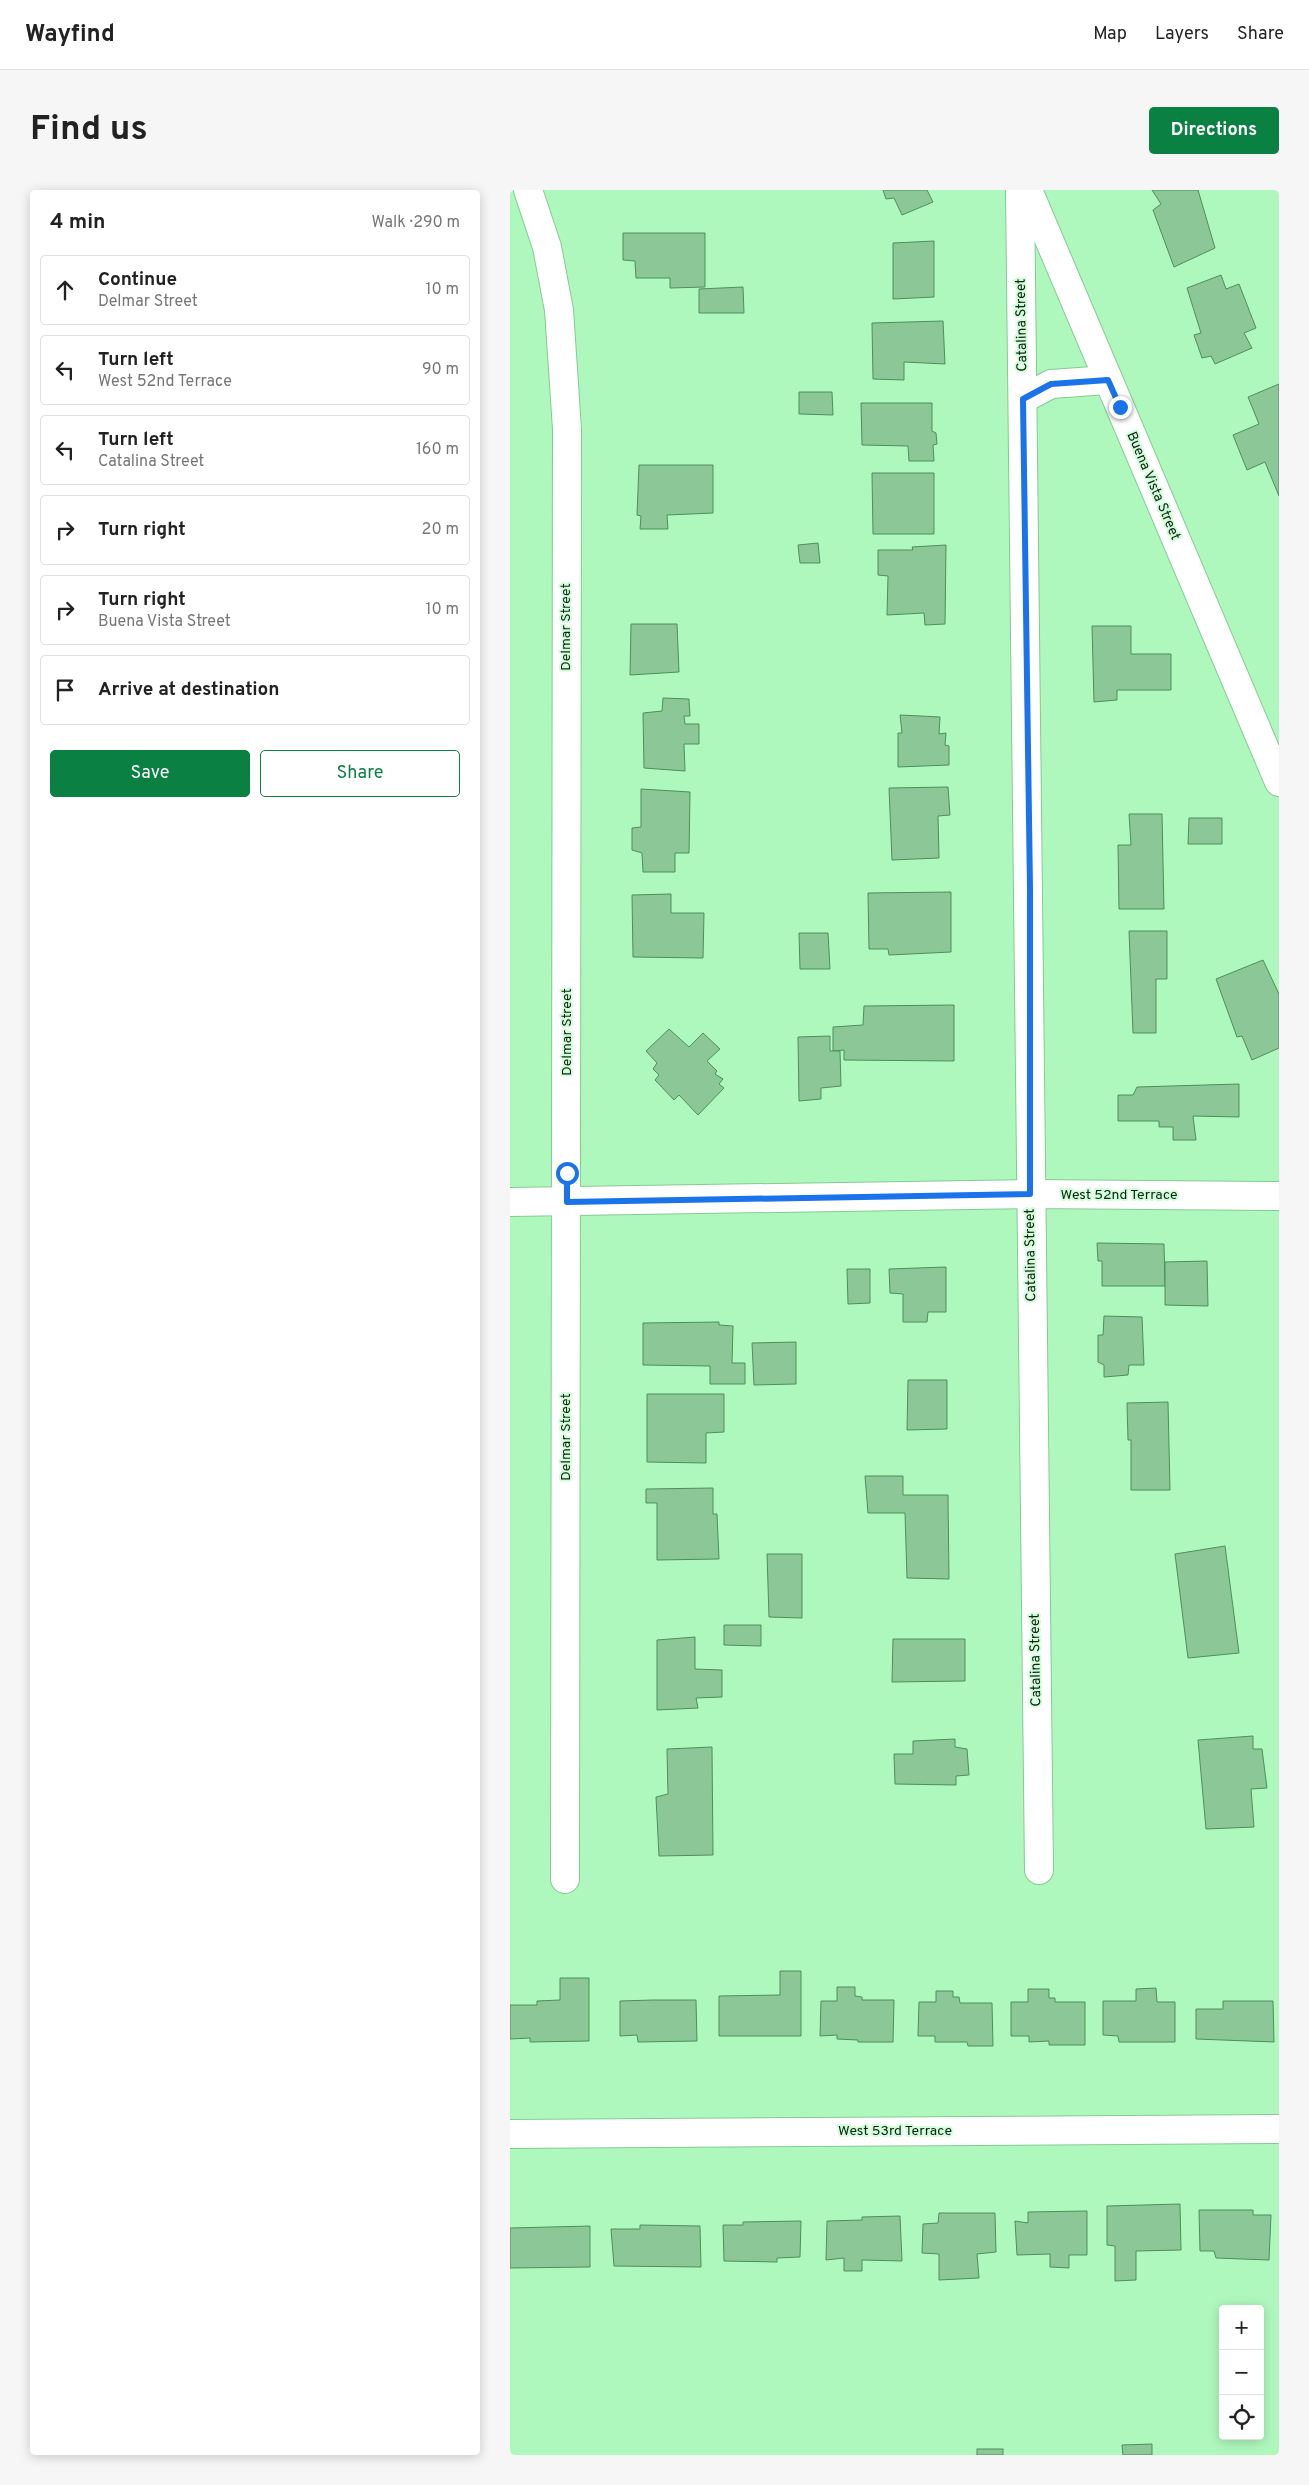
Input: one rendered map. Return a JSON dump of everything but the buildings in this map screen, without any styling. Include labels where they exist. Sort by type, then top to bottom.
[{"type":"street","name":"Delmar Street","points":[[528,190],[547,247],[559,310],[567,429],[566,1879]]},
{"type":"street","name":"Catalina Street","points":[[1020,190],[1030,899],[1030,1194],[1039,1870]]},
{"type":"street","name":"Buena Vista Street","points":[[1028,190],[1279,782]]},
{"type":"street","points":[[1023,399],[1051,384],[1108,380]]},
{"type":"street","name":"West 52nd Terrace","points":[[510,1202],[1030,1194],[1279,1196]]},
{"type":"street","name":"West 53rd Terrace","points":[[510,2134],[1279,2129]]},
{"type":"route","points":[[567,1173],[567,1202],[1030,1194],[1030,889],[1023,399],[1051,384],[1085,380],[1108,380],[1120,407]]}]
